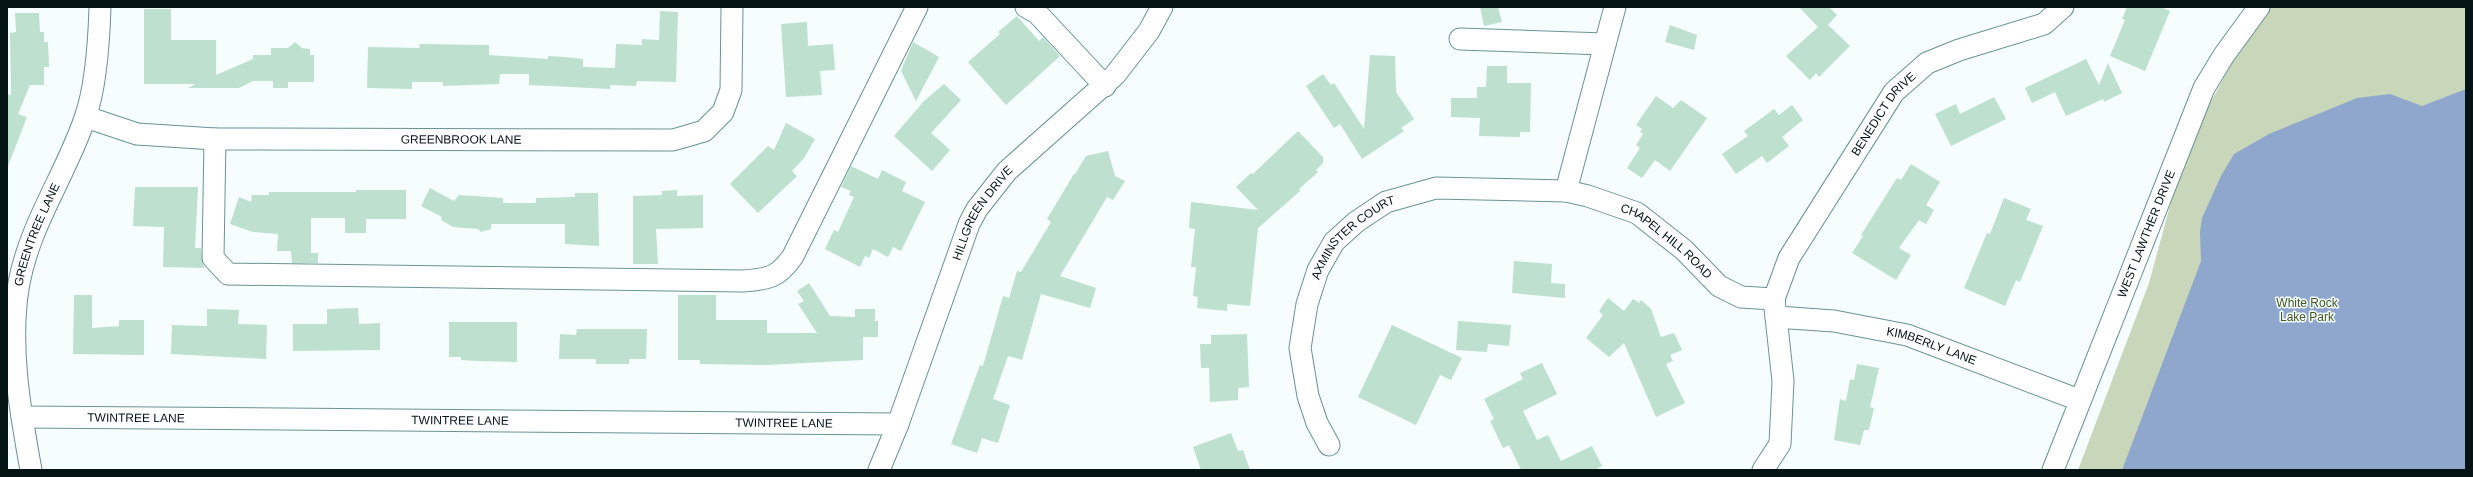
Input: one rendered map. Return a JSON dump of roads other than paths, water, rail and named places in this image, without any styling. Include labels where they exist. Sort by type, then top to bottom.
[{"type":"street","name":"GREENTREE LANE","points":[[31,470],[22,417],[15,339],[19,284],[32,235],[68,162],[86,116],[99,43],[100,7]]},
{"type":"street","name":"GREENBROOK LANE","points":[[86,116],[137,134],[215,139],[673,140],[690,137],[704,131],[722,112],[731,90],[732,7]]},
{"type":"street","points":[[215,139],[212,258],[228,274],[655,281],[763,280],[783,271],[793,256],[917,7]]},
{"type":"street","points":[[1026,7],[1037,12],[1105,86]]},
{"type":"street","name":"HILLGREEN DRIVE","points":[[880,470],[898,424],[969,224],[977,209],[1007,171],[1105,86],[1149,31],[1162,7]]},
{"type":"street","points":[[1566,191],[1615,7]]},
{"type":"street","name":"BENEDICT DRIVE","points":[[1775,308],[1789,258],[1894,92],[1927,63],[1959,50],[2044,24],[2063,7]]},
{"type":"street","name":"WEST LAWTHER DRIVE","points":[[2052,470],[2204,88],[2224,55],[2259,7]]},
{"type":"street","points":[[1460,39],[1605,44]]},
{"type":"street","name":"AXMINSTER COURT","points":[[1329,445],[1317,423],[1308,396],[1300,348],[1307,304],[1318,270],[1334,242],[1356,222],[1386,202],[1436,188],[1566,191]]},
{"type":"street","name":"CHAPEL HILL ROAD","points":[[1566,191],[1637,213],[1684,250],[1719,286],[1741,297],[1775,308]]},
{"type":"street","points":[[1763,470],[1780,444],[1783,381],[1775,308]]},
{"type":"street","name":"KIMBERLY LANE","points":[[1775,308],[1907,335],[2079,400]]},
{"type":"street","name":"TWINTREE LANE","points":[[22,417],[898,424]]},
{"type":"water","name":"White Rock Lake Park","points":[[2466,89],[2466,470],[2122,470],[2201,261],[2200,232],[2202,218],[2221,176],[2234,154],[2269,134],[2357,98],[2390,94],[2422,106]]}]
